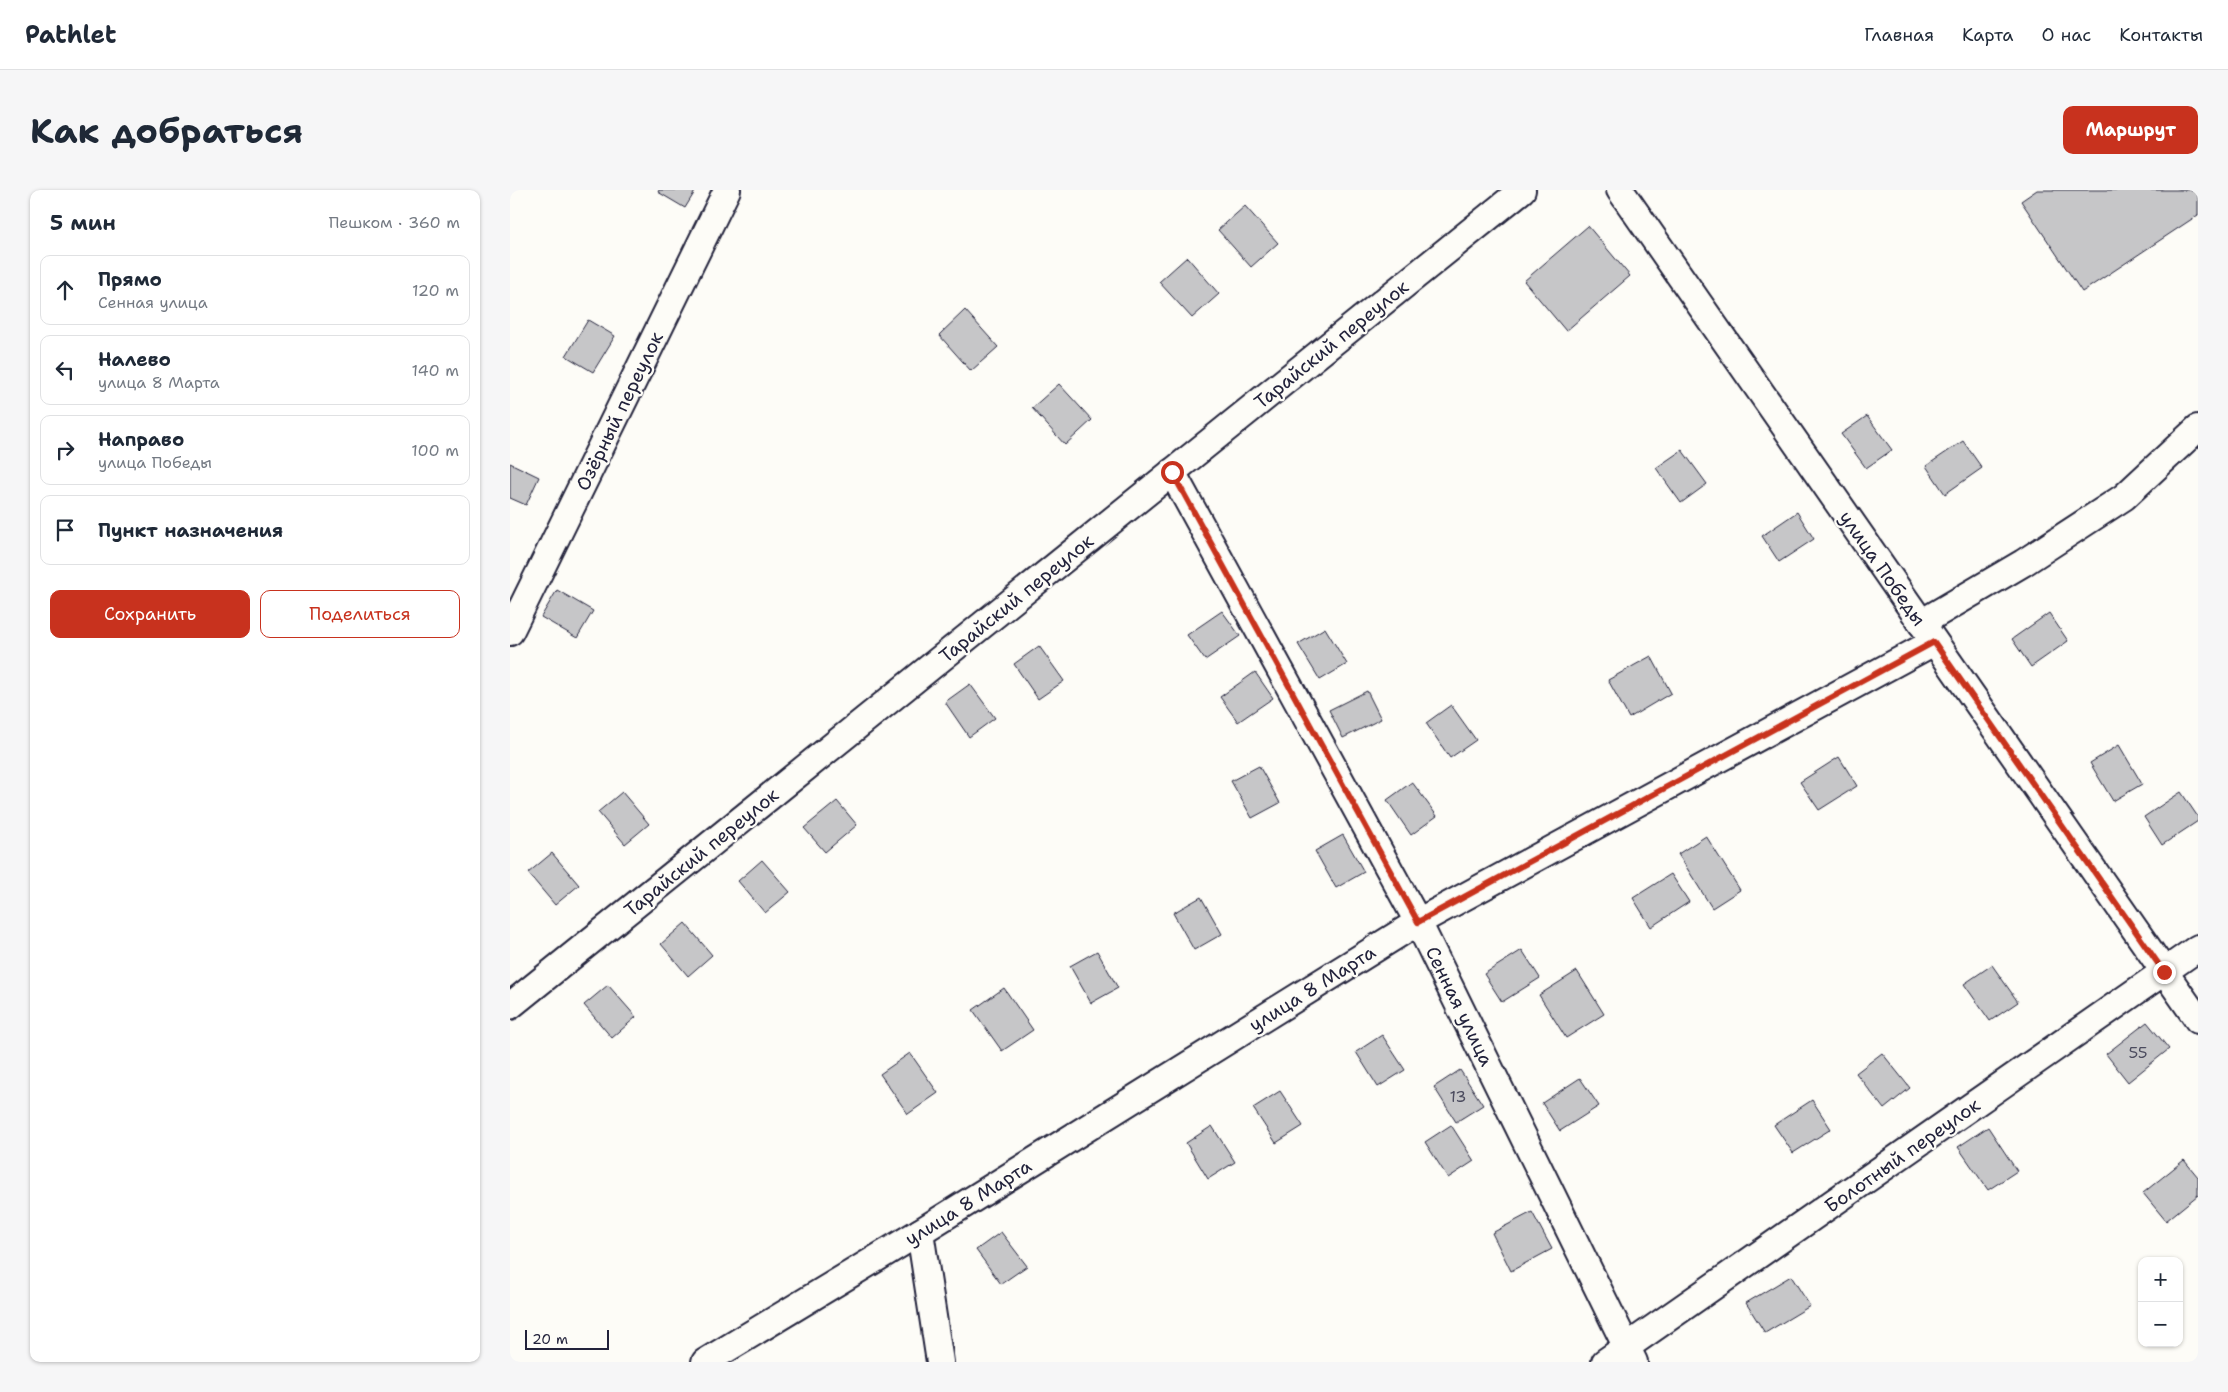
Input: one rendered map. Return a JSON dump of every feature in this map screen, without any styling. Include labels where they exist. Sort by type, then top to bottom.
[{"type":"street","name":"Озёрный переулок","points":[[510,632],[727,190]]},
{"type":"street","name":"Тарайский переулок","points":[[510,1006],[1522,190]]},
{"type":"street","name":"улица Победы","points":[[1620,190],[2198,1020]]},
{"type":"street","name":"улица 8 Марта","points":[[705,1362],[920,1232],[1418,922],[1928,632],[2023,563],[2124,497],[2198,428]]},
{"type":"street","name":"Сенная улица","points":[[1172,472],[1418,922],[1630,1354]]},
{"type":"street","name":"Болотный переулок","points":[[1605,1362],[1630,1354],[2198,948]]},
{"type":"street","points":[[920,1232],[940,1362]]},
{"type":"building","points":[[659,190],[696,190],[685,208],[658,192]]},
{"type":"building","points":[[2037,190],[2198,190],[2198,215],[2082,292],[2021,201]]},
{"type":"building","points":[[1245,206],[1278,243],[1251,267],[1218,230]]},
{"type":"building","points":[[1588,226],[1630,276],[1566,331],[1524,281]]},
{"type":"building","points":[[1187,257],[1219,294],[1192,318],[1159,282]]},
{"type":"building","points":[[965,310],[998,347],[971,371],[939,335]]},
{"type":"building","points":[[588,320],[615,336],[593,372],[566,356]]},
{"type":"building","points":[[1059,384],[1092,420],[1065,445],[1032,408]]},
{"type":"building","points":[[1867,416],[1892,450],[1866,468],[1841,434]]},
{"type":"building","points":[[1963,441],[1982,468],[1945,494],[1926,466]]},
{"type":"building","points":[[1682,450],[1707,484],[1681,503],[1656,468]]},
{"type":"building","points":[[510,463],[539,477],[526,505],[510,498]]},
{"type":"building","points":[[1797,512],[1814,539],[1779,562],[1762,536]]},
{"type":"building","points":[[557,590],[593,611],[577,638],[541,617]]},
{"type":"building","points":[[1222,611],[1240,636],[1205,660],[1187,635]]},
{"type":"building","points":[[2049,613],[2068,641],[2031,667],[2012,639]]},
{"type":"building","points":[[1325,628],[1347,664],[1320,680],[1298,644]]},
{"type":"building","points":[[1039,646],[1064,681],[1038,699],[1014,664]]},
{"type":"building","points":[[1651,656],[1671,693],[1629,718],[1608,680]]},
{"type":"building","points":[[1255,672],[1273,698],[1238,722],[1220,697]]},
{"type":"building","points":[[970,684],[995,718],[969,737],[945,702]]},
{"type":"building","points":[[1367,691],[1381,719],[1343,738],[1329,710]]},
{"type":"building","points":[[1451,705],[1476,740],[1450,758],[1426,723]]},
{"type":"building","points":[[2119,745],[2142,784],[2113,801],[2090,763]]},
{"type":"building","points":[[1839,757],[1857,786],[1819,810],[1800,782]]},
{"type":"building","points":[[1259,766],[1280,803],[1252,818],[1231,781]]},
{"type":"building","points":[[1412,782],[1437,816],[1411,835],[1387,800]]},
{"type":"building","points":[[622,792],[649,824],[625,844],[598,812]]},
{"type":"building","points":[[2181,792],[2198,817],[2198,821],[2162,845],[2144,817]]},
{"type":"building","points":[[837,801],[857,825],[825,852],[804,828]]},
{"type":"building","points":[[1343,835],[1364,872],[1336,888],[1315,851]]},
{"type":"building","points":[[1706,836],[1740,890],[1712,908],[1678,854]]},
{"type":"building","points":[[552,853],[579,885],[555,905],[528,873]]},
{"type":"building","points":[[762,860],[790,892],[765,913],[738,881]]},
{"type":"building","points":[[1671,874],[1689,902],[1651,927],[1633,898]]},
{"type":"building","points":[[1201,897],[1222,934],[1194,950],[1173,913]]},
{"type":"building","points":[[685,923],[712,955],[688,976],[661,944]]},
{"type":"building","points":[[1522,950],[1540,978],[1502,1002],[1484,974]]},
{"type":"building","points":[[1097,951],[1118,988],[1091,1003],[1070,966]]},
{"type":"building","points":[[1992,965],[2018,1002],[1990,1021],[1964,984]]},
{"type":"building","points":[[1577,971],[1604,1014],[1566,1038],[1539,995]]},
{"type":"building","points":[[608,985],[636,1017],[612,1038],[584,1005]]},
{"type":"building","points":[[1004,988],[1033,1030],[1002,1051],[973,1010]]},
{"type":"building","points":[[2147,1022],[2169,1049],[2128,1082],[2106,1054]]},
{"type":"building","points":[[1382,1035],[1405,1070],[1378,1087],[1356,1052]]},
{"type":"building","points":[[910,1053],[938,1093],[908,1114],[880,1074]]},
{"type":"building","points":[[1882,1053],[1910,1088],[1884,1109],[1856,1073]]},
{"type":"building","points":[[1460,1070],[1483,1105],[1456,1122],[1434,1087]]},
{"type":"building","points":[[1580,1078],[1599,1106],[1560,1131],[1542,1103]]},
{"type":"building","points":[[1280,1091],[1303,1126],[1276,1143],[1253,1108]]},
{"type":"building","points":[[1812,1100],[1831,1129],[1793,1153],[1774,1125]]},
{"type":"building","points":[[1451,1125],[1474,1161],[1448,1178],[1425,1142]]},
{"type":"building","points":[[1212,1126],[1235,1162],[1208,1179],[1186,1143]]},
{"type":"building","points":[[1988,1127],[2017,1171],[1988,1190],[1958,1147]]},
{"type":"building","points":[[2184,1160],[2198,1177],[2198,1195],[2166,1221],[2143,1193]]},
{"type":"building","points":[[1532,1212],[1552,1249],[1511,1271],[1492,1233]]},
{"type":"building","points":[[1001,1232],[1027,1266],[1001,1284],[976,1250]]},
{"type":"building","points":[[1791,1276],[1810,1306],[1765,1333],[1746,1303]]},
{"type":"route","points":[[1172,472],[1418,922],[1934,642],[2164,972]]}]
